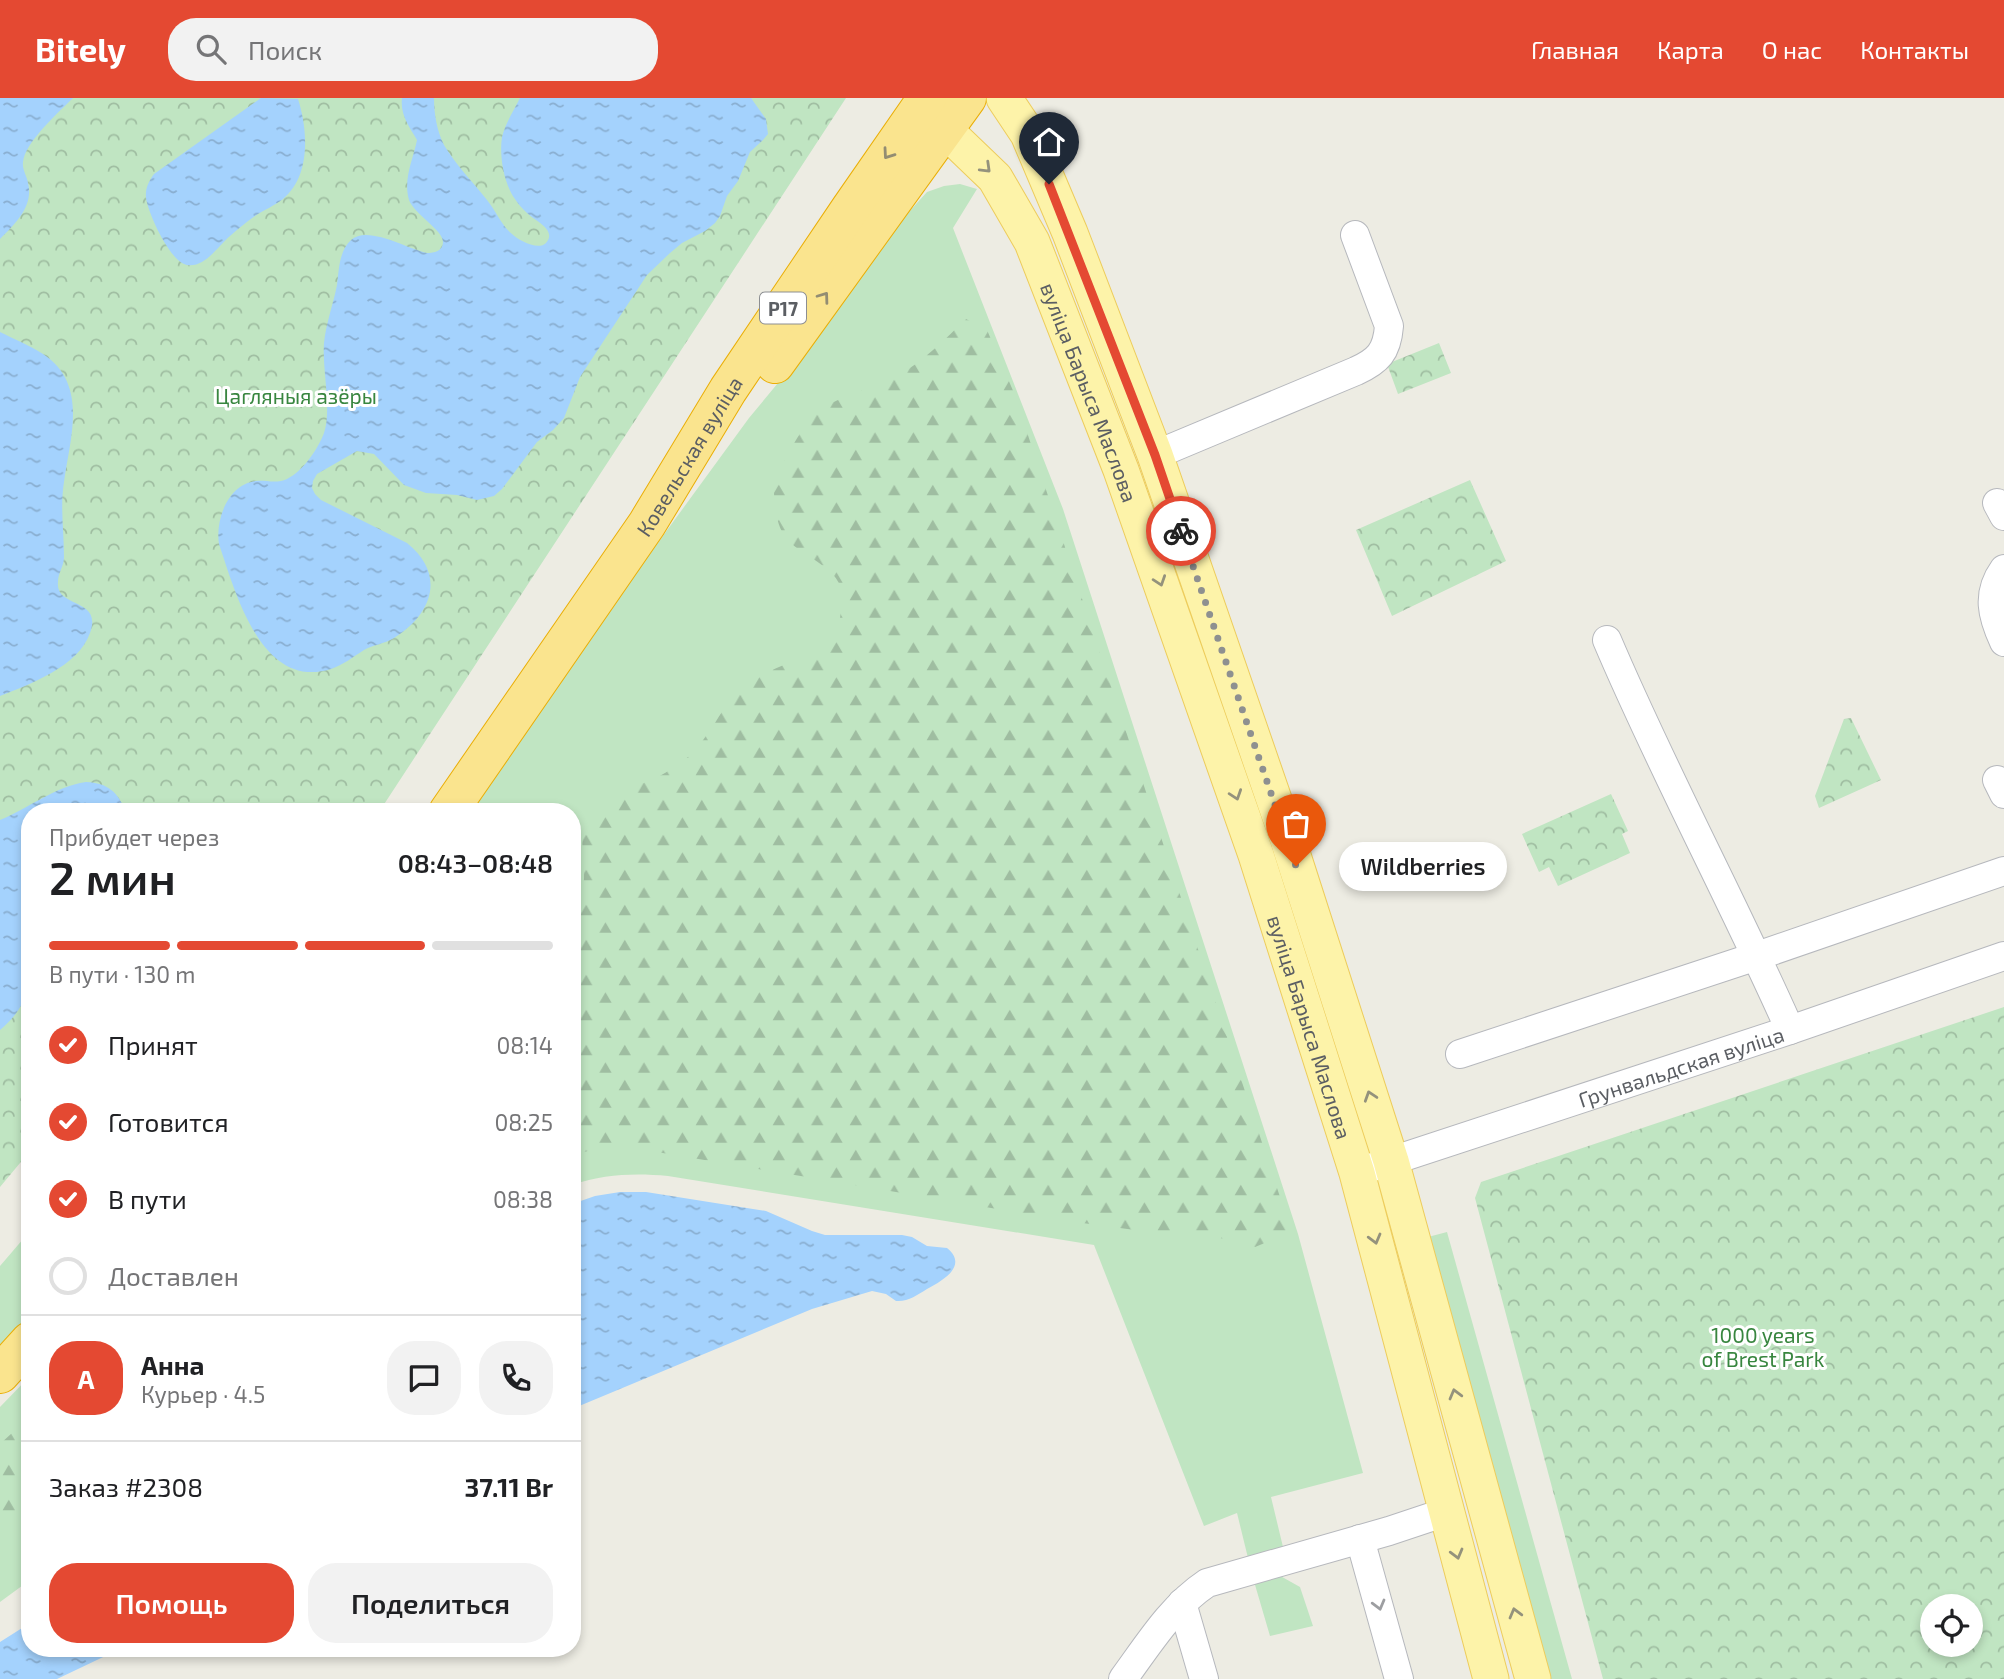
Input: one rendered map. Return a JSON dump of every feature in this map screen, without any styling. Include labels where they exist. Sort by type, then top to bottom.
[{"type":"highway","name":"Р17","points":[[933,108],[967,98]]},
{"type":"highway","name":"Ковельская вуліца","points":[[454,803],[647,524],[784,352],[933,108]]},
{"type":"highway","points":[[0,1374],[21,1351]]},
{"type":"main road","name":"вуліца Барыса Маслова","points":[[1004,98],[1028,134],[1070,233],[1155,455],[1288,840],[1391,1161],[1533,1679]]},
{"type":"main road","name":"вуліца Барыса Маслова","points":[[933,108],[995,178],[1032,242],[1121,470],[1256,855],[1357,1173],[1491,1679]]},
{"type":"street","points":[[1155,455],[1348,375],[1370,365],[1378,358],[1388,339],[1389,326],[1355,235]]},
{"type":"street","points":[[2004,569],[1992,595],[1994,615],[2004,642]]},
{"type":"street","points":[[1607,640],[1790,1030]]},
{"type":"street","points":[[1460,1054],[2004,871]]},
{"type":"street","name":"Грунвальдская вуліца","points":[[1357,1173],[1790,1030],[2004,956]]},
{"type":"street","points":[[1123,1679],[1181,1603],[1207,1583],[1446,1512]]},
{"type":"street","points":[[1360,1539],[1399,1679]]},
{"type":"street","points":[[1181,1603],[1203,1679]]},
{"type":"green space","name":"Цагляныя азёры","points":[[0,98],[846,98],[385,803],[21,803],[21,1162],[0,1187]]},
{"type":"green space","points":[[960,184],[977,189],[953,228],[1063,509],[1298,1234],[1363,1473],[1271,1497],[1283,1547],[1249,1562],[1237,1513],[1204,1526],[1094,1245],[668,1176],[620,1175],[581,1183],[581,803],[474,803],[611,607],[749,418],[817,336],[907,214],[927,192]]},
{"type":"green space","points":[[966,319],[987,330],[1014,393],[1280,1197],[1287,1234],[1255,1247],[1193,1231],[1150,1232],[1075,1222],[621,1146],[581,1153],[581,893],[584,870],[582,845],[587,821],[598,806],[612,796],[665,773],[690,756],[740,689],[804,655],[831,631],[840,618],[841,590],[831,572],[794,546],[780,528],[774,498],[779,472],[803,429],[822,409],[897,376],[933,350]]},
{"type":"green space","points":[[1439,343],[1451,373],[1398,394],[1387,364]]},
{"type":"green space","points":[[1470,480],[1506,561],[1392,616],[1356,530]]},
{"type":"green space","points":[[1851,718],[1881,780],[1819,808],[1815,796],[1844,719]]},
{"type":"green space","points":[[1611,794],[1628,831],[1622,834],[1630,853],[1558,886],[1549,867],[1539,872],[1522,834]]},
{"type":"green space","name":"1000 years of Brest Park","points":[[2004,1007],[2004,1679],[1603,1679],[1475,1198],[1481,1182]]},
{"type":"green space","points":[[1447,1232],[1572,1679],[1548,1679],[1428,1237]]},
{"type":"green space","points":[[21,1242],[21,1331],[0,1354],[0,1266]]},
{"type":"green space","points":[[21,1260],[21,1296],[16,1291],[15,1284]]},
{"type":"green space","points":[[21,1385],[21,1587],[0,1602],[0,1407]]},
{"type":"green space","points":[[21,1425],[21,1512],[12,1514],[0,1514],[0,1444]]},
{"type":"green space","points":[[1275,1573],[1300,1587],[1313,1626],[1270,1636],[1253,1578]]},
{"type":"water","points":[[0,98],[73,98],[44,128],[25,154],[23,165],[29,191],[26,207],[0,239]]},
{"type":"water","points":[[261,98],[298,99],[305,138],[299,178],[283,199],[245,223],[205,260],[194,265],[180,262],[155,225],[146,198],[149,182],[154,174]]},
{"type":"water","points":[[402,98],[434,98],[438,128],[448,152],[508,230],[523,242],[538,246],[549,239],[548,232],[526,212],[511,193],[502,161],[503,132],[520,98],[751,98],[766,119],[768,134],[750,152],[715,223],[682,243],[647,275],[580,377],[564,418],[537,442],[494,496],[477,500],[457,495],[426,493],[404,485],[374,454],[357,451],[317,474],[312,488],[321,500],[407,543],[419,555],[427,568],[430,593],[426,606],[418,617],[394,638],[364,650],[331,669],[307,672],[286,665],[269,652],[255,632],[233,586],[219,544],[219,524],[225,505],[238,489],[256,481],[275,482],[287,479],[304,465],[324,433],[327,413],[325,336],[340,261],[347,244],[358,236],[367,235],[388,239],[427,253],[438,251],[443,245],[442,237],[409,200],[408,177],[417,140],[404,115]]},
{"type":"water","points":[[0,332],[43,354],[57,366],[67,380],[73,413],[63,491],[64,560],[58,582],[59,590],[64,596],[85,608],[92,622],[84,645],[64,665],[38,680],[0,696]]},
{"type":"water","points":[[86,782],[100,784],[111,790],[121,803],[33,803]]},
{"type":"water","points":[[21,810],[21,1004],[10,1021],[0,1030],[0,820]]},
{"type":"water","points":[[646,1192],[766,1211],[825,1235],[902,1235],[912,1237],[927,1246],[947,1248],[953,1255],[954,1267],[940,1282],[908,1299],[896,1301],[886,1294],[872,1291],[812,1309],[581,1405],[581,1201],[595,1196]]},
{"type":"water","points":[[21,1629],[21,1657],[103,1657],[57,1679],[0,1679],[0,1642]]},
{"type":"way so far","points":[[1181,531],[1296,866]]},
{"type":"place","name":"Wildberries","points":[[1296,866]]},
{"type":"route","points":[[1049,184],[1155,455],[1181,531]]}]
